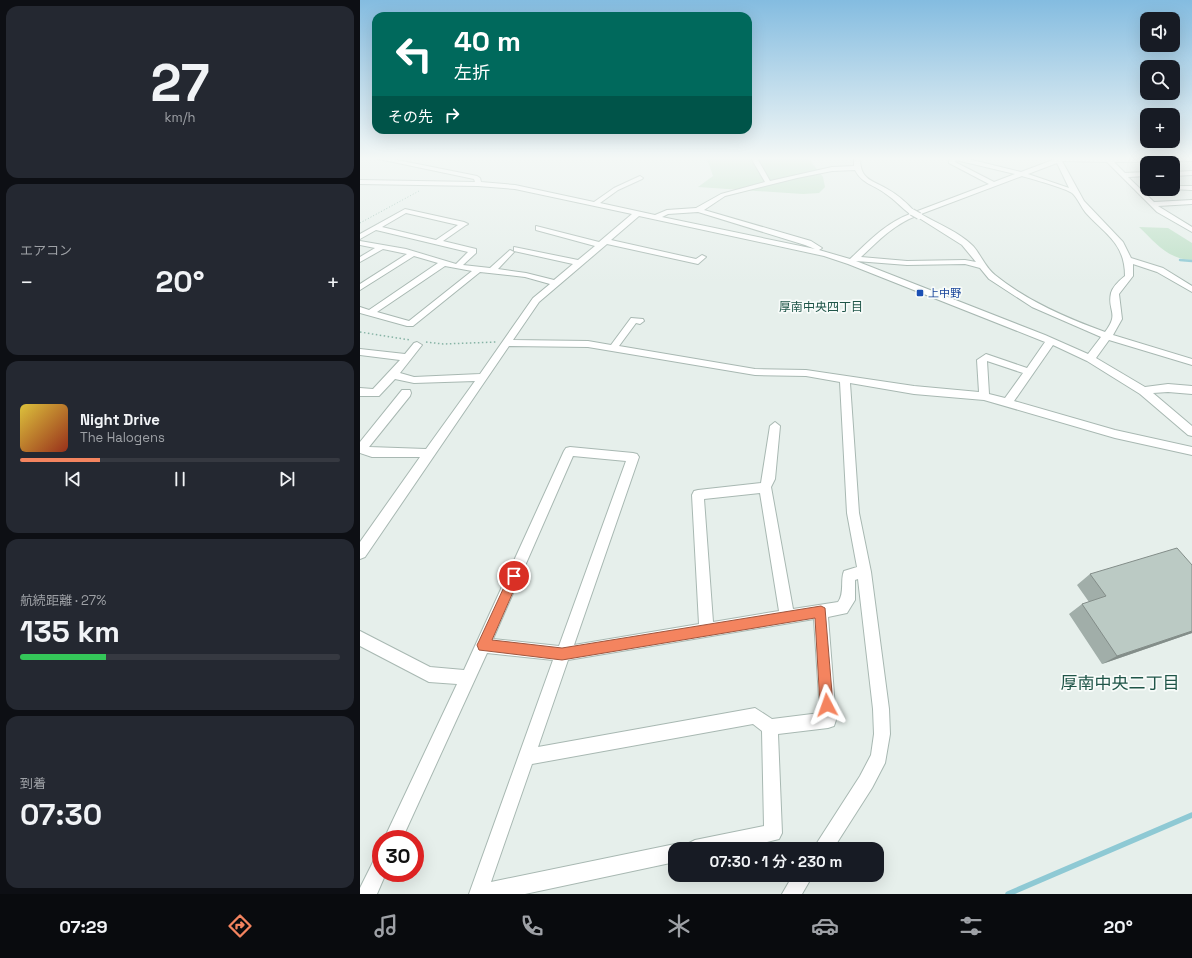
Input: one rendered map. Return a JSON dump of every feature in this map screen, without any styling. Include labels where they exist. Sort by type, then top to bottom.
[{"type":"street","points":[[575,200],[853,261],[1090,358],[1144,391],[1192,432]]},
{"type":"street","points":[[595,204],[601,200]]},
{"type":"street","points":[[698,210],[715,200]]},
{"type":"street","points":[[897,200],[912,212],[968,246],[992,278],[1037,306],[1106,335],[1192,362]]},
{"type":"street","points":[[853,261],[885,230],[900,220],[952,200]]},
{"type":"street","points":[[1079,200],[1092,215],[1117,239],[1129,260],[1129,276],[1117,289],[1115,294],[1118,318],[1114,327],[1106,335],[1090,358]]},
{"type":"street","points":[[1147,200],[1159,211],[1192,230]]},
{"type":"street","points":[[1151,204],[1192,202]]},
{"type":"street","points":[[656,217],[667,212],[698,210],[808,243],[826,254]]},
{"type":"street","points":[[360,237],[405,211],[464,224],[437,242]]},
{"type":"street","points":[[361,551],[536,300],[555,282],[638,213]]},
{"type":"street","points":[[1175,220],[1192,219]]},
{"type":"street","points":[[375,228],[473,251],[457,267]]},
{"type":"street","points":[[539,228],[603,243],[698,262],[702,257]]},
{"type":"street","points":[[360,243],[413,253],[442,264],[478,270],[493,270],[526,275],[555,282]]},
{"type":"street","points":[[360,260],[382,246]]},
{"type":"street","points":[[493,270],[514,251],[579,263]]},
{"type":"street","points":[[360,288],[413,253]]},
{"type":"street","points":[[1129,260],[1160,270],[1192,290]]},
{"type":"street","points":[[853,261],[907,263],[965,262],[982,266]]},
{"type":"street","points":[[371,312],[442,264]]},
{"type":"street","points":[[360,310],[410,324],[478,270]]},
{"type":"street","points":[[613,348],[634,320],[640,321]]},
{"type":"street","points":[[1007,403],[1051,341]]},
{"type":"street","points":[[360,392],[375,393],[393,375],[416,342]]},
{"type":"street","points":[[505,343],[573,343],[613,348],[755,372],[806,373],[830,376],[845,381],[914,390],[984,396],[1115,434],[1192,451]]},
{"type":"street","points":[[360,352],[406,357]]},
{"type":"street","points":[[984,396],[982,360],[986,357],[1029,372]]},
{"type":"street","points":[[393,375],[414,380],[481,377]]},
{"type":"street","points":[[827,842],[866,782],[879,757],[882,734],[881,709],[864,572],[853,514],[850,486],[845,381]]},
{"type":"street","points":[[1144,391],[1168,388],[1192,390]]},
{"type":"street","points":[[406,393],[360,449],[372,453],[429,453]]},
{"type":"street","points":[[775,426],[769,479],[765,487],[787,617]]},
{"type":"street","points":[[397,830],[468,678],[570,451],[633,457],[562,654],[480,894]]},
{"type":"street","points":[[706,631],[698,495],[765,487]]},
{"type":"street","points":[[483,645],[562,654],[842,608],[848,600],[849,576],[864,572]]},
{"type":"street","points":[[526,758],[755,716],[770,726],[828,720],[821,612]]},
{"type":"street","points":[[360,638],[429,674],[468,678]]},
{"type":"street","points":[[729,842],[773,833],[770,726]]},
{"type":"street","points":[[480,894],[668,854]]},
{"type":"street","points":[[367,894],[373,882]]},
{"type":"street","points":[[792,894],[800,882]]},
{"type":"path","points":[[360,223],[404,200]]},
{"type":"path","points":[[360,332],[416,342],[443,344],[490,341],[505,343]]},
{"type":"green space","points":[[1139,227],[1168,228],[1192,243],[1192,260],[1176,257],[1162,249]]},
{"type":"building","points":[[1177,548],[1192,565],[1192,631],[1117,656],[1082,604],[1106,596],[1090,574]]},
{"type":"waterway","points":[[1180,260],[1192,261]]},
{"type":"waterway","points":[[1008,894],[1192,815]]},
{"type":"place","name":"上中野","points":[[920,293]]},
{"type":"district","name":"厚南中央四丁目","points":[[821,307]]},
{"type":"district","name":"厚南中央二丁目","points":[[1120,683]]},
{"type":"route","points":[[514,576],[483,645],[562,654],[821,612],[827,705]]}]
